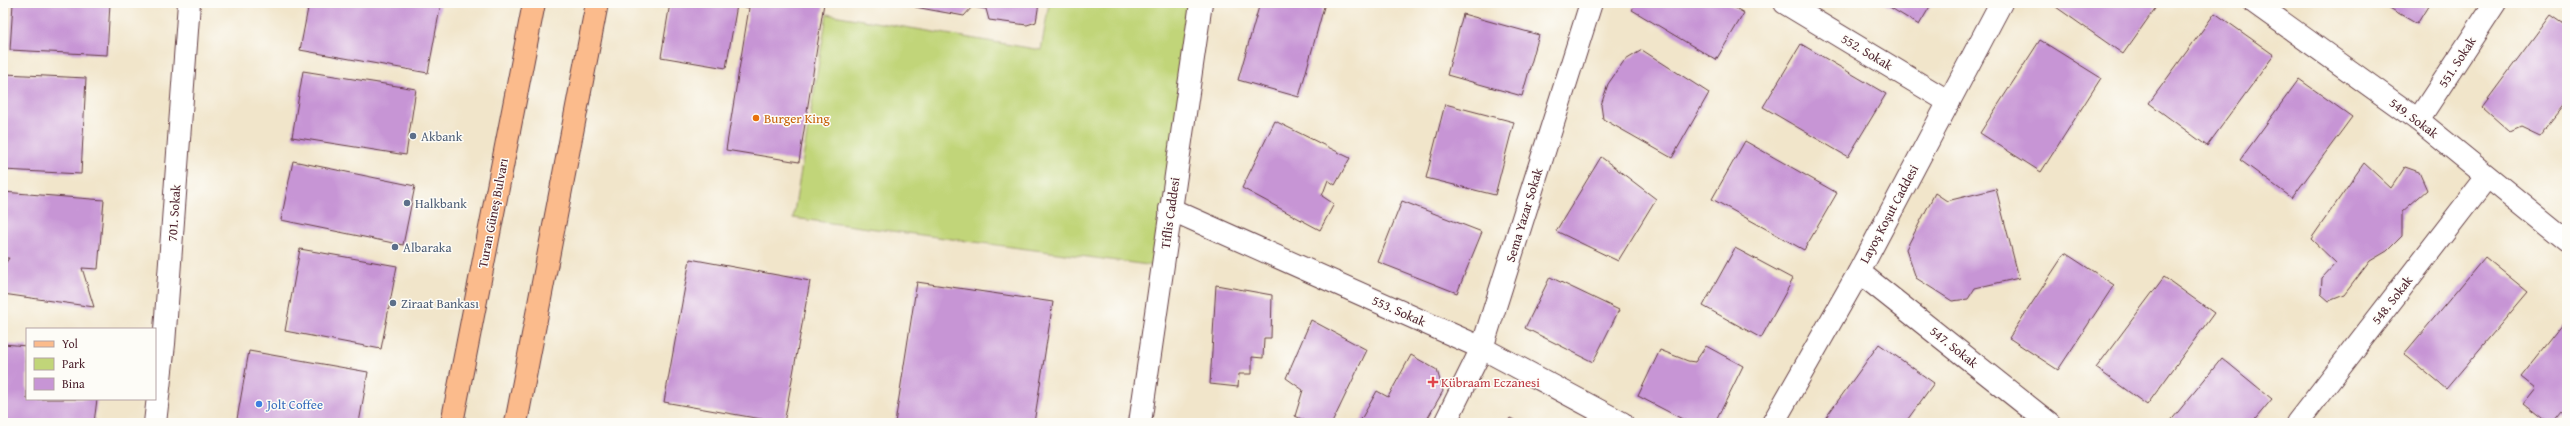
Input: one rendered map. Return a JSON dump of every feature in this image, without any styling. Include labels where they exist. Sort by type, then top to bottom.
[{"type":"main road","name":"Turan Güneş Bulvarı","points":[[452,423],[534,3]]},
{"type":"main road","points":[[516,423],[597,3]]},
{"type":"street","name":"701. Sokak","points":[[155,423],[164,344],[189,3]]},
{"type":"street","name":"Tiflis Caddesi","points":[[1140,423],[1201,3]]},
{"type":"street","name":"Sema Yazar Sokak","points":[[1445,423],[1482,348],[1591,3]]},
{"type":"street","name":"552. Sokak","points":[[1785,3],[1949,102]]},
{"type":"street","name":"Layoş Koşut Caddesi","points":[[1772,423],[1859,272],[2001,3]]},
{"type":"street","name":"549. Sokak","points":[[2255,3],[2418,120],[2567,241]]},
{"type":"street","name":"551. Sokak","points":[[2418,120],[2495,3]]},
{"type":"street","name":"548. Sokak","points":[[2297,423],[2487,177]]},
{"type":"street","name":"553. Sokak","points":[[1170,209],[1482,348],[1622,423]]},
{"type":"street","name":"547. Sokak","points":[[1859,272],[2049,423]]},
{"type":"green space","points":[[1049,3],[1201,3],[1163,267],[793,218],[827,14],[1041,50]]},
{"type":"building","points":[[13,3],[110,3],[107,55],[10,50]]},
{"type":"building","points":[[309,3],[441,3],[428,73],[300,50]]},
{"type":"building","points":[[670,3],[824,3],[799,162],[726,150],[749,8],[737,5],[726,68],[661,57]]},
{"type":"building","points":[[912,3],[1039,3],[1036,22],[1027,25],[989,20],[986,9],[972,7],[964,16],[915,7]]},
{"type":"building","points":[[1260,3],[1325,3],[1299,97],[1238,80]]},
{"type":"building","points":[[1636,3],[1727,3],[1744,13],[1716,60],[1632,10]]},
{"type":"building","points":[[1883,3],[1932,3],[1919,25]]},
{"type":"building","points":[[2060,3],[2159,3],[2123,54],[2056,7]]},
{"type":"building","points":[[2381,3],[2430,3],[2417,24]]},
{"type":"building","points":[[2215,13],[2274,55],[2207,146],[2149,103]]},
{"type":"building","points":[[1463,14],[1539,35],[1522,96],[1447,75]]},
{"type":"building","points":[[2551,14],[2567,25],[2567,102],[2540,136],[2521,127],[2510,132],[2482,107]]},
{"type":"building","points":[[2040,40],[2101,78],[2041,172],[1980,133]]},
{"type":"building","points":[[1801,44],[1886,94],[1848,157],[1763,107]]},
{"type":"building","points":[[1642,50],[1709,93],[1672,158],[1603,119],[1601,105],[1608,84],[1624,61]]},
{"type":"building","points":[[303,71],[416,89],[406,155],[292,137]]},
{"type":"building","points":[[5,74],[86,78],[81,174],[3,170]]},
{"type":"building","points":[[2299,79],[2352,117],[2292,198],[2240,160]]},
{"type":"building","points":[[1445,104],[1514,122],[1495,195],[1426,178]]},
{"type":"building","points":[[1275,121],[1350,158],[1335,185],[1328,180],[1322,196],[1334,204],[1320,230],[1242,188]]},
{"type":"building","points":[[1745,141],[1837,193],[1804,250],[1712,199]]},
{"type":"building","points":[[1601,157],[1656,199],[1618,261],[1556,231]]},
{"type":"building","points":[[293,161],[415,186],[403,245],[281,220]]},
{"type":"building","points":[[2364,163],[2391,188],[2405,167],[2419,172],[2427,190],[2402,212],[2402,236],[2387,251],[2370,261],[2344,295],[2329,301],[2321,294],[2322,278],[2336,263],[2311,239]]},
{"type":"building","points":[[1996,189],[2019,278],[1975,288],[1968,299],[1952,301],[1916,278],[1906,249],[1935,193],[1947,201]]},
{"type":"building","points":[[3,192],[104,200],[98,269],[82,268],[94,307],[3,294],[3,267],[9,258],[3,258]]},
{"type":"building","points":[[1402,201],[1482,232],[1457,293],[1378,262]]},
{"type":"building","points":[[1735,248],[1793,279],[1761,338],[1703,306]]},
{"type":"building","points":[[300,249],[397,266],[381,349],[285,331]]},
{"type":"building","points":[[2065,253],[2114,285],[2058,370],[2009,338]]},
{"type":"building","points":[[2485,257],[2528,292],[2446,389],[2404,354]]},
{"type":"building","points":[[690,259],[810,281],[784,423],[664,402]]},
{"type":"building","points":[[1550,277],[1619,310],[1593,362],[1525,328]]},
{"type":"building","points":[[2164,277],[2214,313],[2147,405],[2096,368]]},
{"type":"building","points":[[917,282],[1053,302],[1034,423],[895,423]]},
{"type":"building","points":[[1216,285],[1272,295],[1271,338],[1264,338],[1263,358],[1252,357],[1252,374],[1239,374],[1238,387],[1210,384]]},
{"type":"building","points":[[2567,319],[2567,418],[2562,413],[2554,423],[2548,423],[2524,404],[2536,389],[2521,377]]},
{"type":"building","points":[[1311,320],[1367,350],[1332,423],[1310,423],[1295,416],[1303,390],[1286,378]]},
{"type":"building","points":[[3,344],[26,346],[26,400],[97,400],[94,423],[58,420],[57,423],[3,423]]},
{"type":"building","points":[[1879,344],[1934,383],[1905,423],[1828,423],[1824,420]]},
{"type":"building","points":[[1706,346],[1743,366],[1715,423],[1690,423],[1638,396],[1660,350],[1688,361],[1695,362]]},
{"type":"building","points":[[249,351],[368,372],[359,423],[259,423],[237,419]]},
{"type":"building","points":[[1411,355],[1437,370],[1443,391],[1425,423],[1359,423],[1377,391],[1388,397]]},
{"type":"building","points":[[2222,358],[2272,399],[2252,423],[2169,423]]},
{"type":"building","points":[[1510,418],[1520,423],[1507,423]]},
{"type":"place","name":"Burger King","points":[[756,118]]},
{"type":"place","name":"Akbank","points":[[413,136]]},
{"type":"place","name":"Halkbank","points":[[407,203]]},
{"type":"place","name":"Albaraka","points":[[395,247]]},
{"type":"place","name":"Ziraat Bankası","points":[[393,303]]},
{"type":"place","name":"Kübraam Eczanesi","points":[[1433,382]]},
{"type":"place","name":"Jolt Coffee","points":[[259,404]]}]
